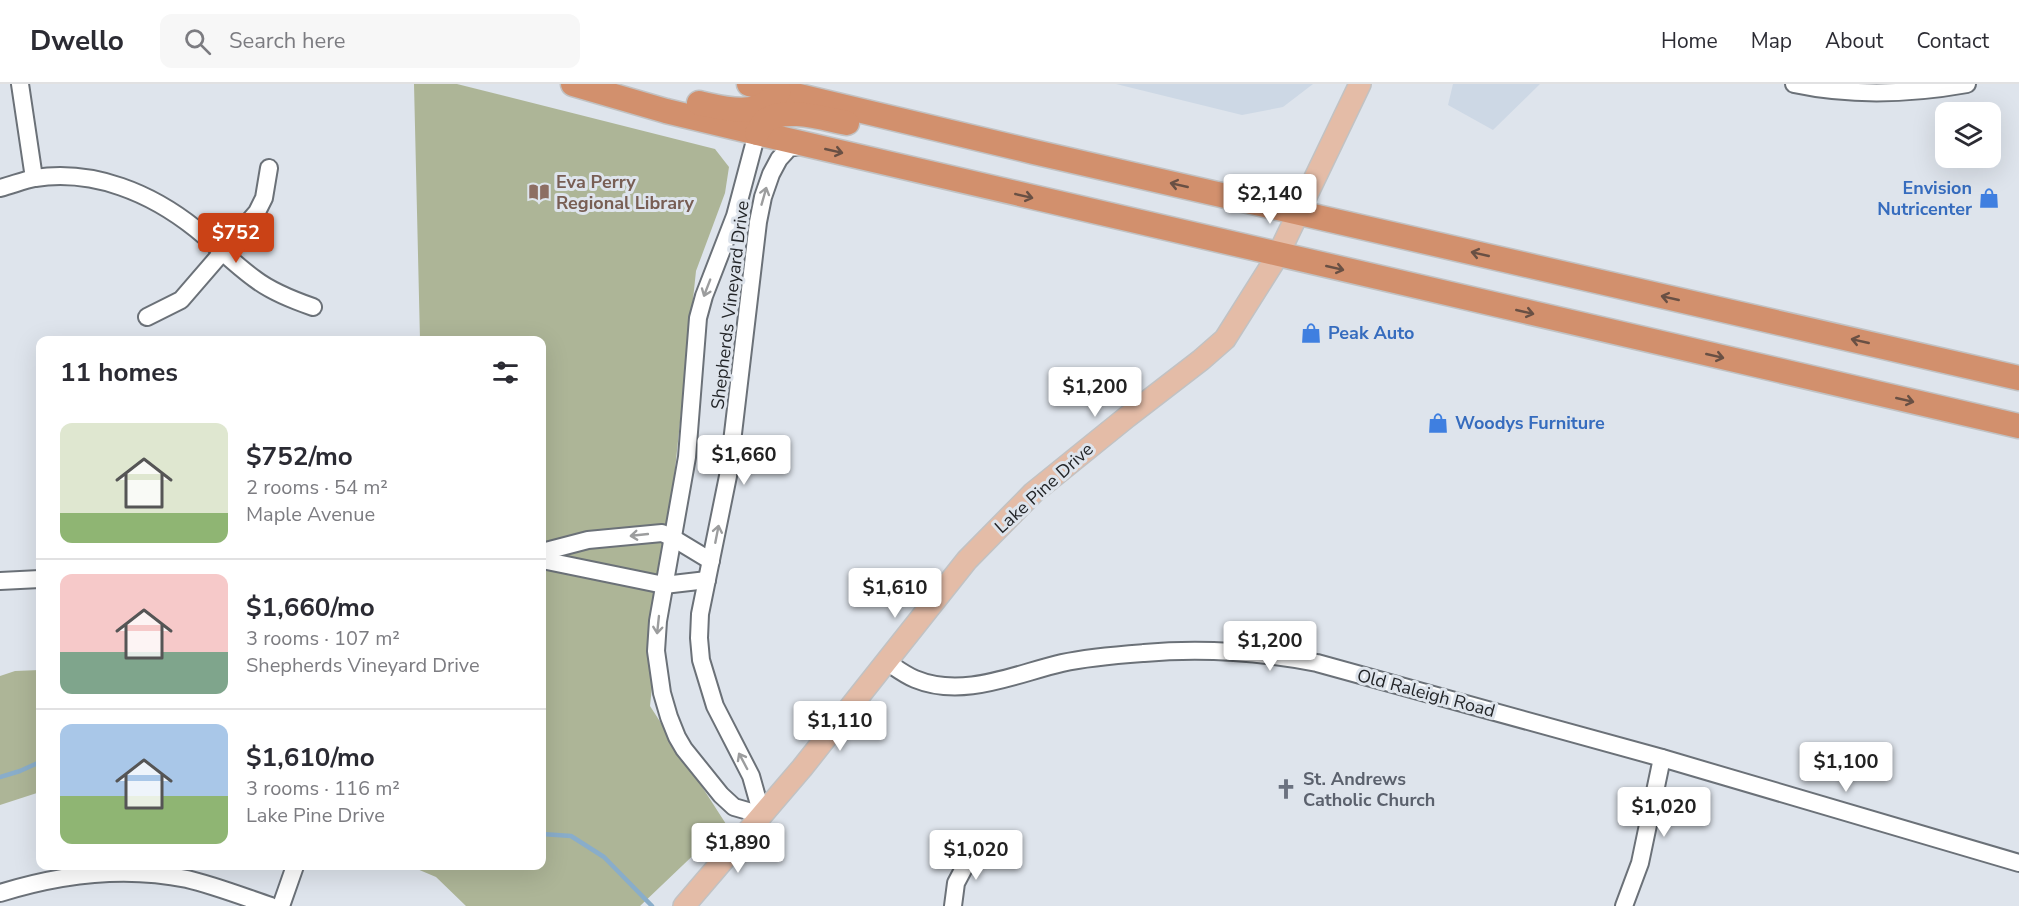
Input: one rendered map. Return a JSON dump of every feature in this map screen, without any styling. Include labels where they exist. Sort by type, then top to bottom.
[{"type":"highway","points":[[573,84],[666,111],[807,145],[2019,426]]},
{"type":"highway","points":[[593,84],[746,111],[763,106],[774,98],[780,88]]},
{"type":"highway","points":[[749,84],[780,88],[952,132],[2019,378]]},
{"type":"highway","points":[[757,133],[764,121],[778,114],[800,114],[929,138],[952,132]]},
{"type":"main road","name":"Lake Pine Drive","points":[[887,662],[967,560],[1033,493],[1225,339],[1278,255],[1360,84]]},
{"type":"main road","points":[[684,906],[887,662]]},
{"type":"street","points":[[20,84],[34,178]]},
{"type":"street","points":[[1794,84],[1897,93],[1967,84]]},
{"type":"street","name":"Shepherds Vineyard Drive","points":[[757,133],[735,216],[704,296],[698,318],[687,457],[658,621],[656,651],[662,693],[676,737],[721,795],[734,807],[762,815]]},
{"type":"street","name":"Shepherds Vineyard Drive","points":[[762,815],[751,776],[715,706],[701,660],[700,614],[728,476],[753,256],[763,197],[779,159],[789,148],[807,145]]},
{"type":"street","points":[[147,317],[181,300],[256,213],[264,198],[269,168]]},
{"type":"street","points":[[0,188],[34,178],[77,177],[100,180],[144,196],[196,229],[256,280],[292,300],[313,307]]},
{"type":"street","points":[[546,551],[588,540],[662,533],[711,561]]},
{"type":"street","points":[[546,561],[664,585],[707,580]]},
{"type":"street","points":[[0,581],[36,579]]},
{"type":"street","name":"Old Raleigh Road","points":[[887,662],[915,679],[946,686],[978,685],[1063,663],[1146,652],[1217,652],[1275,656],[1317,663],[1662,758],[2019,863]]},
{"type":"street","points":[[1624,906],[1640,863],[1662,758]]},
{"type":"street","points":[[953,906],[956,883],[973,851]]},
{"type":"street","points":[[281,906],[294,870]]},
{"type":"street","points":[[0,893],[34,883],[106,872],[150,873],[189,880],[272,906]]},
{"type":"shaded area","points":[[1116,84],[1313,84],[1283,107],[1242,115]]},
{"type":"shaded area","points":[[1453,84],[1540,84],[1493,130],[1448,105]]},
{"type":"green space","points":[[414,84],[457,84],[715,149],[729,167],[725,193],[696,271],[650,706],[726,824],[640,906],[466,906],[436,877],[419,870],[546,870],[546,336],[420,336]]},
{"type":"green space","points":[[36,670],[36,793],[0,805],[0,676],[15,671]]},
{"type":"waterway","points":[[0,777],[36,764]]},
{"type":"waterway","points":[[546,834],[571,836],[604,857],[652,906]]},
{"type":"place","name":"Eva Perry Regional Library","points":[[539,192]]},
{"type":"place","name":"Envision Nutricenter","points":[[1989,198]]},
{"type":"place","name":"Peak Auto","points":[[1311,333]]},
{"type":"place","name":"Woodys Furniture","points":[[1438,423]]},
{"type":"place","name":"St. Andrews Catholic Church","points":[[1286,789]]}]
